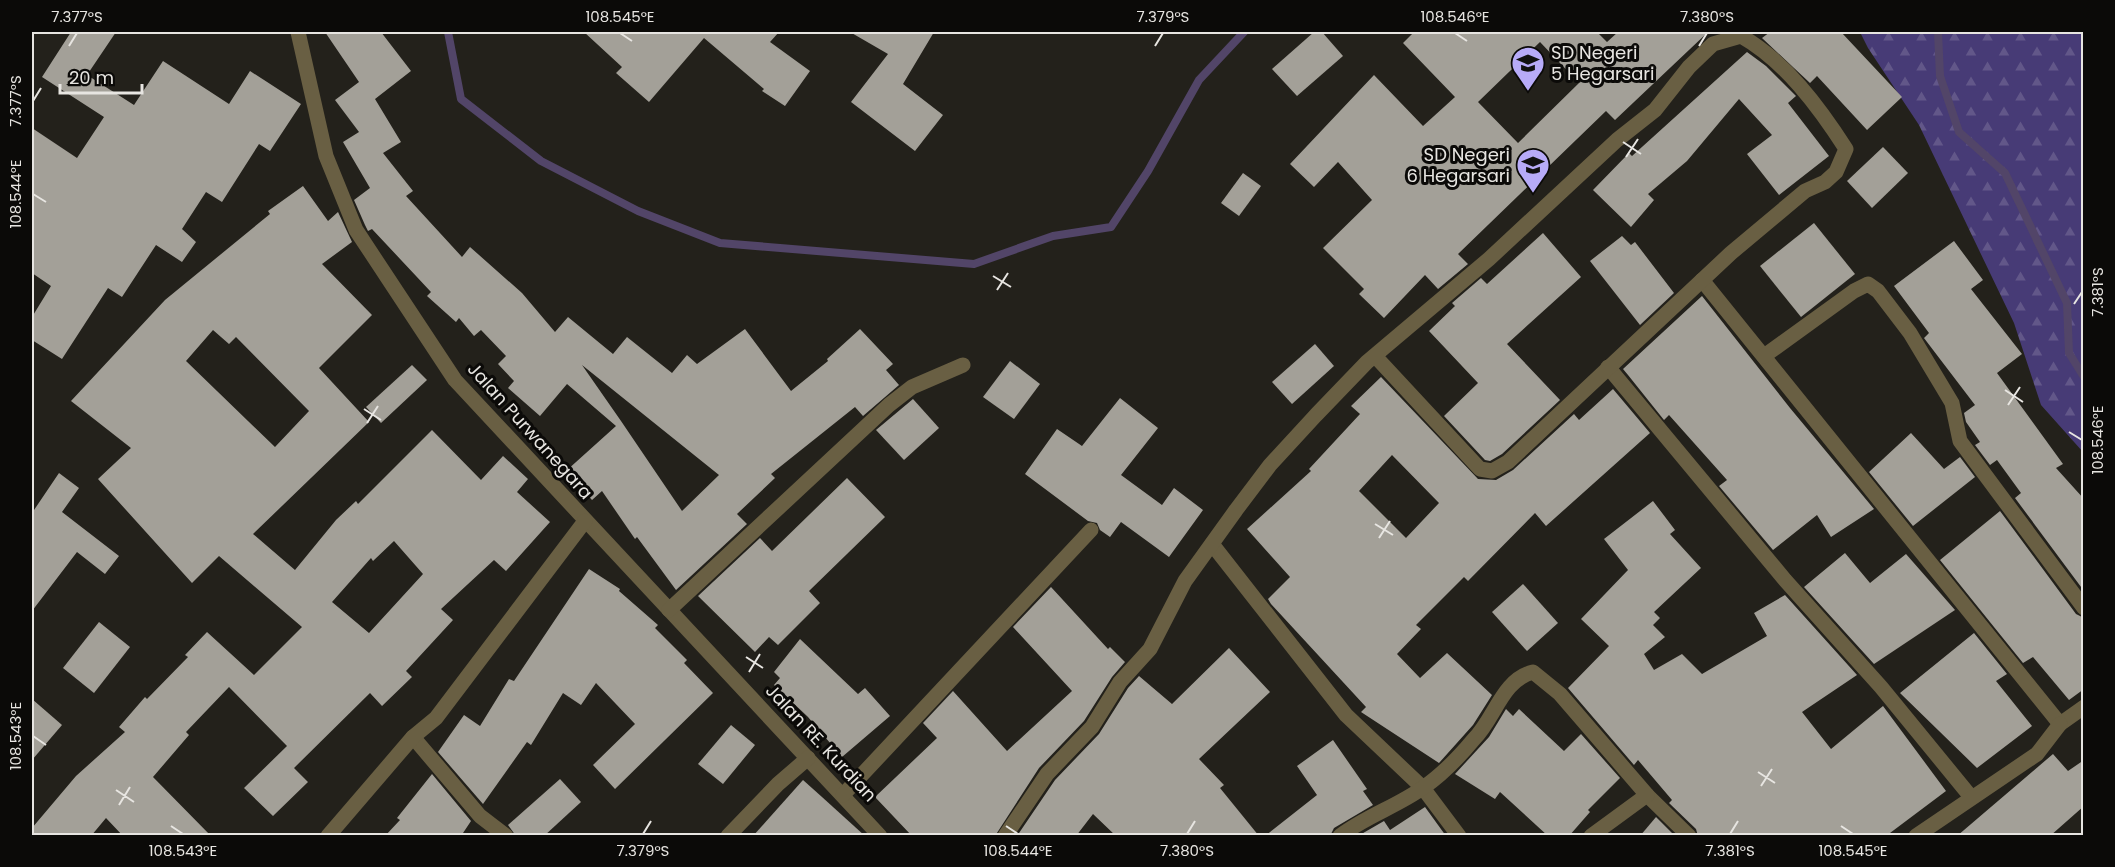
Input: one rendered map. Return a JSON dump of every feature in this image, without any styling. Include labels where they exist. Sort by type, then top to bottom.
[{"type":"street","name":"Jalan Purwanegara","points":[[298,32],[326,156],[356,230],[456,380],[585,521],[436,718],[413,737],[328,836]]},
{"type":"street","points":[[1005,836],[1047,774],[1092,727],[1120,682],[1149,649],[1185,581],[1270,465],[1375,356],[1489,259],[1617,140],[1655,110],[1689,67],[1718,38],[1741,36],[1762,48],[1829,122],[1846,149],[1836,172],[1825,182],[1805,191],[1702,280],[1508,462],[1492,471],[1480,470],[1375,356]]},
{"type":"street","points":[[1702,280],[1885,510],[2060,724]]},
{"type":"street","points":[[1764,356],[1854,291],[1868,284],[1878,291],[1910,333],[1952,404],[1960,441],[2084,608]]},
{"type":"street","points":[[669,610],[889,405],[912,387],[963,365]]},
{"type":"street","points":[[1608,367],[1785,580],[1881,687],[1971,798]]},
{"type":"street","name":"Jalan RE. Kurdian","points":[[585,521],[880,836]]},
{"type":"street","points":[[843,795],[1091,530]]},
{"type":"street","points":[[1212,544],[1346,715],[1423,788],[1459,836]]},
{"type":"street","points":[[1340,836],[1423,788],[1446,770],[1485,728],[1512,683],[1523,675],[1533,672],[1560,694],[1647,795],[1689,836]]},
{"type":"street","points":[[1916,836],[2037,754],[2060,724],[2084,707]]},
{"type":"street","points":[[413,737],[480,816],[506,836]]},
{"type":"street","points":[[728,836],[778,784],[808,758]]},
{"type":"street","points":[[1592,836],[1647,795]]},
{"type":"green space","points":[[1860,32],[2083,32],[2083,452],[2041,405],[2014,323],[1919,125],[1868,48]]},
{"type":"building","points":[[71,32],[116,32],[87,75],[134,105],[163,61],[229,104],[250,71],[301,104],[270,151],[259,144],[222,202],[206,192],[182,229],[196,242],[182,262],[156,245],[122,297],[108,288],[62,359],[32,340],[32,317],[51,286],[32,273],[32,128],[77,158],[104,117],[42,77]]},
{"type":"building","points":[[325,32],[381,32],[411,71],[375,99],[401,142],[383,153],[413,191],[406,196],[462,257],[470,247],[522,293],[555,332],[568,317],[613,354],[627,337],[672,373],[687,355],[697,364],[745,329],[791,391],[828,361],[827,359],[860,329],[893,364],[886,370],[899,385],[863,416],[855,407],[771,474],[775,478],[737,514],[747,524],[676,590],[637,537],[635,539],[602,491],[592,500],[566,471],[616,426],[567,384],[540,416],[508,388],[514,381],[498,364],[506,356],[481,330],[474,336],[459,318],[456,322],[427,296],[431,292],[372,229],[368,231],[354,200],[370,188],[343,142],[359,132],[335,100],[359,82]],"holes":[[[582,365],[719,475],[682,511]]]},
{"type":"building","points":[[584,32],[779,32],[770,42],[810,71],[785,106],[762,91],[764,89],[704,38],[649,102],[616,73],[622,67]]},
{"type":"building","points":[[850,32],[934,32],[903,84],[943,115],[915,151],[851,102],[888,54]]},
{"type":"building","points":[[1314,32],[1322,32],[1343,56],[1297,96],[1272,69]]},
{"type":"building","points":[[1414,32],[1597,32],[1607,42],[1618,32],[1708,32],[1615,120],[1606,111],[1458,254],[1468,264],[1438,289],[1425,275],[1384,318],[1359,294],[1364,289],[1323,248],[1372,200],[1338,162],[1314,187],[1290,164],[1374,75],[1423,126],[1455,97],[1403,43]],"holes":[[[1540,42],[1579,83],[1518,143],[1478,102]]]},
{"type":"building","points":[[1770,32],[1841,32],[1902,97],[1867,130],[1817,76],[1810,83],[1762,38]]},
{"type":"building","points":[[1747,52],[1766,66],[1796,96],[1788,103],[1829,156],[1779,195],[1747,154],[1772,135],[1739,99],[1687,161],[1648,194],[1654,200],[1631,227],[1593,190],[1629,153],[1632,156]]},
{"type":"building","points":[[1883,147],[1908,173],[1872,208],[1847,181]]},
{"type":"building","points":[[1243,173],[1261,186],[1239,216],[1221,203]]},
{"type":"building","points":[[303,186],[328,221],[338,212],[352,242],[322,264],[372,315],[319,368],[369,422],[253,534],[295,570],[336,520],[356,501],[358,504],[432,430],[481,480],[503,456],[528,479],[517,492],[550,522],[506,571],[494,560],[441,609],[453,620],[406,671],[412,677],[382,706],[370,693],[294,768],[308,782],[273,816],[244,788],[287,746],[229,687],[186,732],[189,735],[153,777],[211,836],[123,836],[106,818],[91,836],[32,836],[32,828],[76,776],[125,732],[119,727],[145,697],[147,699],[188,657],[185,655],[207,632],[254,675],[302,627],[219,556],[192,583],[98,479],[131,448],[71,401],[165,300],[270,214],[268,211]],"holes":[[[213,330],[229,344],[236,337],[309,411],[275,447],[186,361]],[[394,541],[423,574],[369,633],[332,602],[371,558],[373,561]]]},
{"type":"building","points":[[1814,223],[1855,274],[1801,317],[1760,266]]},
{"type":"building","points":[[1543,233],[1581,277],[1507,344],[1560,400],[1502,454],[1490,461],[1485,460],[1444,416],[1478,383],[1429,331],[1455,306],[1452,303],[1481,278],[1487,284]]},
{"type":"building","points":[[1622,236],[1631,245],[1635,242],[1674,293],[1640,325],[1590,261]]},
{"type":"building","points":[[1954,241],[1983,280],[1971,289],[2022,354],[1997,373],[2063,464],[2056,468],[2084,499],[2084,591],[2015,498],[2021,493],[1997,460],[1990,465],[1975,445],[1980,442],[1966,422],[1964,413],[1975,405],[1924,338],[1929,333],[1894,286]]},
{"type":"building","points":[[1702,296],[1790,408],[1874,509],[1831,537],[1817,515],[1773,550],[1719,486],[1727,480],[1669,415],[1664,420],[1623,369]]},
{"type":"building","points":[[1315,344],[1334,366],[1292,404],[1272,382]]},
{"type":"building","points":[[1010,361],[1040,384],[1014,419],[983,397]]},
{"type":"building","points":[[412,365],[427,380],[381,423],[366,407]]},
{"type":"building","points":[[1381,377],[1478,479],[1496,480],[1513,470],[1574,414],[1579,420],[1613,389],[1650,433],[1546,526],[1535,513],[1468,581],[1464,577],[1416,625],[1421,629],[1397,654],[1420,678],[1447,653],[1492,695],[1473,725],[1439,763],[1361,712],[1366,707],[1271,604],[1268,599],[1290,577],[1247,529],[1311,471],[1309,469],[1360,414],[1351,406]],"holes":[[[1392,455],[1439,503],[1406,538],[1359,491]]]},
{"type":"building","points":[[1120,398],[1158,428],[1121,475],[1162,505],[1174,488],[1203,510],[1169,557],[1121,522],[1110,537],[1100,530],[1097,523],[1088,521],[1025,474],[1057,429],[1082,446]]},
{"type":"building","points":[[913,399],[939,428],[904,460],[876,430]]},
{"type":"building","points":[[1911,433],[1944,469],[1960,457],[1975,477],[1913,526],[1869,472]]},
{"type":"building","points":[[59,473],[79,488],[62,512],[119,556],[105,574],[77,552],[32,611],[32,513]]},
{"type":"building","points":[[847,478],[885,517],[809,591],[820,603],[778,645],[769,637],[755,652],[698,596],[760,538],[772,551]]},
{"type":"building","points":[[1653,501],[1675,530],[1670,534],[1701,568],[1654,612],[1660,618],[1653,625],[1665,637],[1644,654],[1654,670],[1682,654],[1702,674],[1767,636],[1754,613],[1785,595],[1857,675],[1802,712],[1831,749],[1883,706],[1946,791],[1886,836],[1698,836],[1696,829],[1669,803],[1672,800],[1638,760],[1634,765],[1568,688],[1609,646],[1581,619],[1628,570],[1604,539]]},
{"type":"building","points":[[2000,511],[2076,614],[2084,618],[2084,689],[2069,700],[2033,657],[2023,663],[1940,560]]},
{"type":"building","points":[[1845,553],[1870,583],[1906,554],[1955,610],[1874,664],[1804,587]]},
{"type":"building","points":[[589,569],[620,589],[619,591],[658,625],[655,628],[687,660],[684,663],[713,693],[615,789],[593,765],[635,724],[596,683],[581,705],[563,693],[531,745],[527,742],[483,804],[438,752],[464,715],[480,726],[509,679],[514,681]]},
{"type":"building","points":[[1523,584],[1558,623],[1527,651],[1492,612]]},
{"type":"building","points":[[1051,587],[1108,649],[1110,647],[1125,662],[1112,677],[1084,721],[1039,768],[995,836],[912,836],[875,797],[937,738],[923,723],[953,691],[1007,751],[1072,691],[1013,627]]},
{"type":"building","points":[[99,622],[130,647],[94,693],[63,668]]},
{"type":"building","points":[[1974,633],[2007,674],[1996,681],[2032,726],[1977,768],[1900,693]]},
{"type":"building","points":[[800,639],[858,694],[865,688],[890,716],[842,757],[808,717],[774,685],[780,678],[774,672]]},
{"type":"building","points":[[1229,648],[1270,692],[1199,759],[1224,785],[1220,788],[1259,836],[1116,836],[1093,814],[1076,836],[1017,836],[1055,780],[1099,734],[1128,688],[1139,676],[1172,704]]},
{"type":"building","points":[[32,699],[62,725],[32,760]]},
{"type":"building","points":[[1506,709],[1513,716],[1519,709],[1564,751],[1581,734],[1620,778],[1588,810],[1590,812],[1569,836],[1548,836],[1500,792],[1495,799],[1455,774],[1489,737]]},
{"type":"building","points":[[731,725],[755,745],[723,784],[698,764]]},
{"type":"building","points":[[1333,740],[1367,789],[1363,791],[1373,805],[1334,828],[1330,836],[1265,836],[1317,795],[1297,766]]},
{"type":"building","points":[[2053,754],[2068,771],[2084,760],[2084,806],[2050,836],[1957,836]]},
{"type":"building","points":[[432,774],[471,821],[461,836],[385,836],[400,820],[397,818]]},
{"type":"building","points":[[560,779],[581,802],[544,836],[516,836],[508,825]]},
{"type":"building","points":[[803,780],[822,797],[865,836],[753,836]]},
{"type":"building","points":[[1425,807],[1446,836],[1358,836],[1384,821],[1390,830]]},
{"type":"building","points":[[1656,817],[1675,836],[1640,836]]},
{"type":"waterway","points":[[448,32],[461,99],[541,161],[638,211],[720,243],[974,264],[1053,236],[1111,227],[1148,171],[1199,80],[1244,32]]},
{"type":"waterway","points":[[1938,32],[1940,76],[1959,132],[2005,173],[2067,303],[2069,353],[2084,377]]},
{"type":"place","name":"SD Negeri 5 Hegarsari","points":[[1528,92]]},
{"type":"place","name":"SD Negeri 6 Hegarsari","points":[[1533,194]]}]
